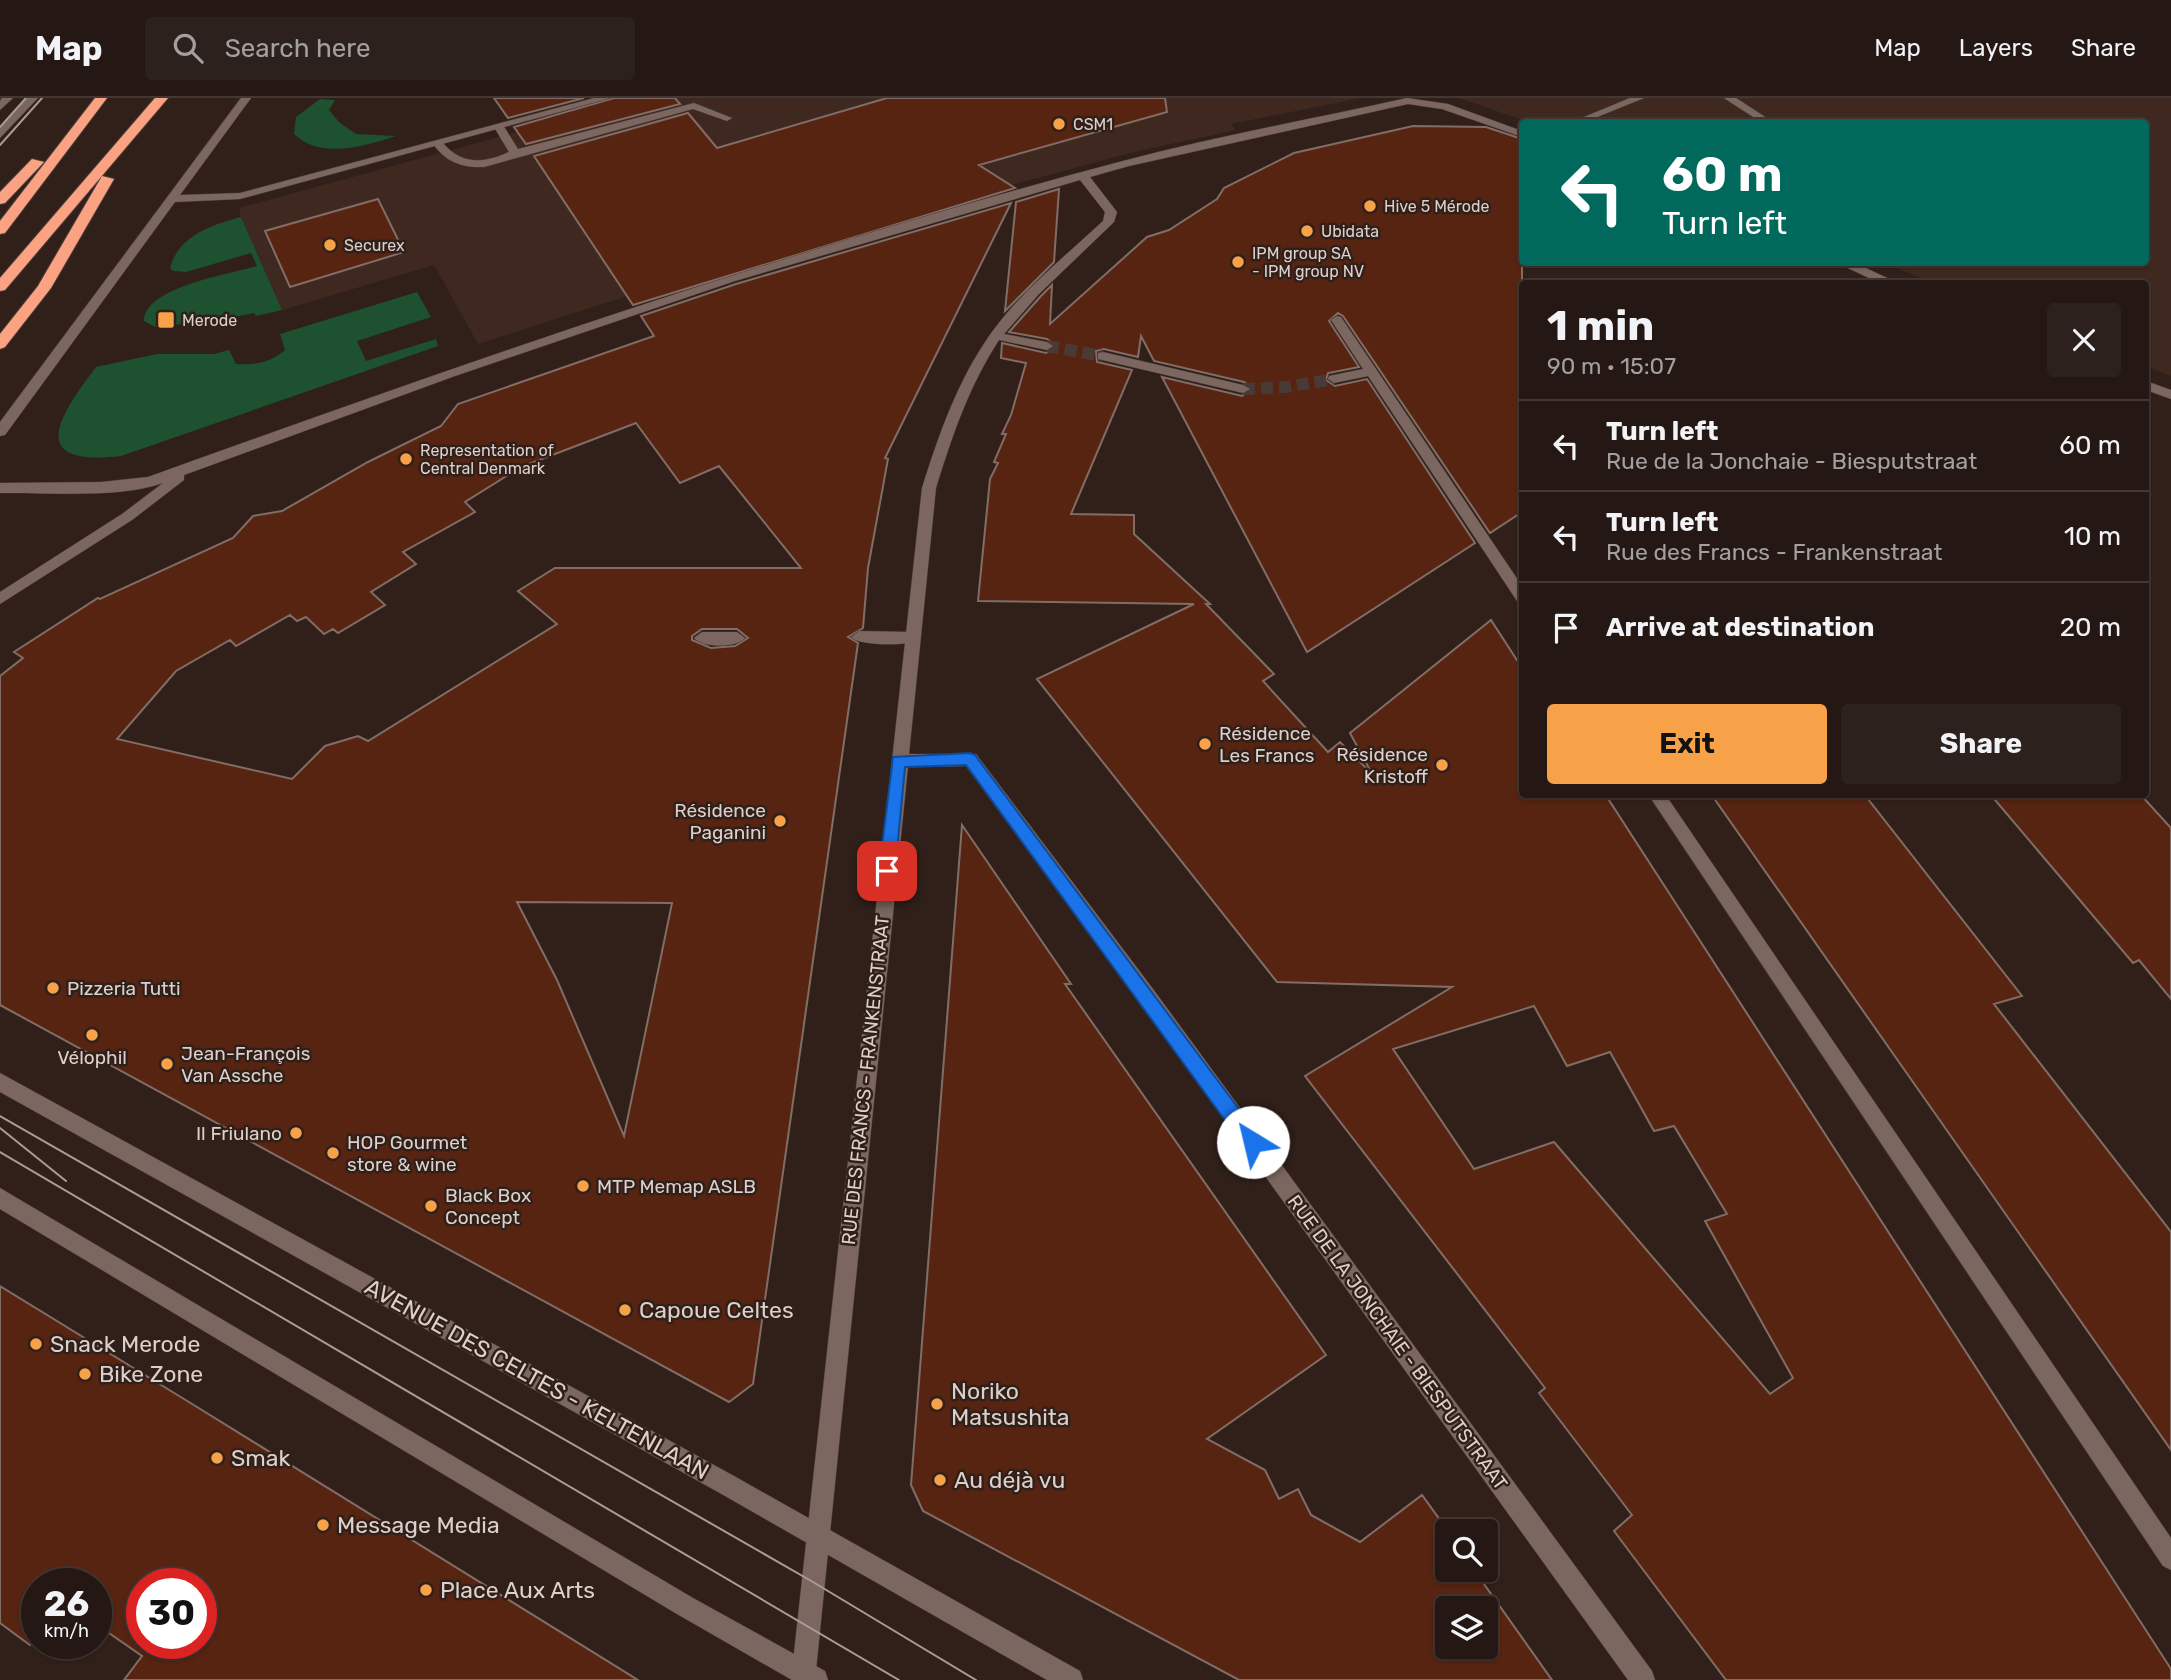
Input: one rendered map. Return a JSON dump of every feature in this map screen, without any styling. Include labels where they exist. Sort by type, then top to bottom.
[{"type":"highway","points":[[0,200],[100,98]]},
{"type":"highway","points":[[0,230],[100,98]]},
{"type":"highway","points":[[0,287],[162,98]]},
{"type":"highway","points":[[0,344],[44,288],[133,134]]},
{"type":"street","points":[[0,107],[8,98]]},
{"type":"street","points":[[0,135],[33,98]]},
{"type":"street","points":[[0,432],[246,98]]},
{"type":"street","points":[[171,199],[240,196],[606,98]]},
{"type":"street","points":[[1585,119],[1639,98]]},
{"type":"street","points":[[1729,98],[1763,119]]},
{"type":"street","points":[[0,488],[101,487],[150,482],[450,373],[732,278],[1082,175],[1407,99],[1444,106],[1519,133]]},
{"type":"street","points":[[438,144],[446,155],[470,164],[486,164],[515,153],[694,106],[727,118]]},
{"type":"street","points":[[499,127],[515,153]]},
{"type":"street","name":"RUE DES FRANCS - FRANKENSTRAAT","points":[[808,1677],[817,1536],[929,488],[949,423],[996,336],[1029,297],[1108,222],[1111,212],[1082,175]]},
{"type":"street","points":[[1851,266],[1884,280]]},
{"type":"street","points":[[1337,320],[1519,593]]},
{"type":"street","points":[[996,336],[1047,346]]},
{"type":"street","points":[[1103,356],[1243,389]]},
{"type":"street","points":[[1334,379],[1371,372]]},
{"type":"street","points":[[2149,386],[2171,395]]},
{"type":"street","points":[[0,599],[127,517],[192,468]]},
{"type":"street","points":[[859,637],[912,638]]},
{"type":"street","points":[[702,638],[737,638]]},
{"type":"street","name":"RUE DE LA JONCHAIE - BIESPUTSTRAAT","points":[[898,761],[970,759],[1146,995],[1643,1680]]},
{"type":"street","points":[[1659,798],[2171,1558]]},
{"type":"street","name":"AVENUE DES CELTES - KELTENLAAN","points":[[0,1082],[1071,1680]]},
{"type":"street","points":[[0,1198],[808,1677]]},
{"type":"shaded area","points":[[642,98],[1361,98],[1231,124],[1236,130],[1134,152],[1008,186],[1003,180],[792,243],[478,344],[434,265],[282,310],[241,217],[239,208]]},
{"type":"shaded area","points":[[1459,98],[2171,98],[2171,376],[2149,367],[2149,280],[1928,280],[1891,266],[2149,266],[2149,119],[1519,119]]},
{"type":"green space","points":[[320,99],[335,100],[329,110],[340,123],[356,134],[396,136],[357,147],[330,149],[305,142],[294,134],[296,117]]},
{"type":"green space","points":[[241,217],[282,310],[256,316],[254,313],[234,317],[235,321],[196,327],[194,323],[173,325],[173,329],[155,327],[144,321],[148,309],[158,299],[173,291],[257,266],[251,253],[186,272],[173,271],[170,268],[174,257],[189,239],[208,228]]},
{"type":"green space","points":[[417,292],[431,317],[357,341],[366,361],[436,339],[438,346],[121,456],[91,457],[71,453],[61,445],[59,434],[63,419],[96,367],[157,354],[214,354],[229,350],[236,364],[262,362],[285,350],[280,334]]},
{"type":"building","points":[[494,98],[584,98],[508,118]]},
{"type":"building","points":[[614,98],[675,98],[680,104],[526,144],[514,127]]},
{"type":"building","points":[[887,98],[1165,98],[1167,112],[979,165],[1015,188],[633,305],[534,156],[688,113],[717,148]]},
{"type":"building","points":[[1413,126],[1486,127],[1519,138],[1519,266],[1522,266],[1522,280],[1519,280],[1519,514],[1490,533],[1343,316],[1338,313],[1329,321],[1359,367],[1328,373],[1326,380],[1335,386],[1367,379],[1475,543],[1307,652],[1162,377],[1242,396],[1252,388],[1244,382],[1154,361],[1141,336],[1138,357],[1104,349],[1096,351],[1097,362],[1132,370],[1071,514],[1134,515],[1134,534],[1210,604],[1206,604],[1274,674],[1263,681],[1328,752],[1340,742],[1372,774],[1350,733],[1491,620],[1519,663],[1519,798],[1608,798],[2171,1669],[2171,1680],[1726,1680],[1614,1531],[1632,1515],[1539,1393],[1545,1388],[1305,1076],[1452,987],[1277,982],[1037,679],[1194,604],[978,601],[990,479],[998,463],[994,462],[1006,434],[1002,434],[1011,415],[1026,363],[1001,358],[1002,343],[1046,353],[1054,348],[1054,344],[1047,339],[1009,332],[1052,285],[1050,324],[1147,237],[1169,230],[1217,199],[1224,188],[1294,153]],"holes":[[[1534,1006],[1567,1066],[1610,1052],[1654,1131],[1674,1126],[1727,1214],[1705,1221],[1793,1378],[1770,1394],[1554,1142],[1474,1169],[1393,1049]]]},
{"type":"building","points":[[1059,189],[1054,262],[1005,311],[1016,202]]},
{"type":"building","points":[[378,199],[404,252],[290,287],[265,231]]},
{"type":"building","points":[[1011,203],[885,458],[888,459],[868,568],[863,628],[848,637],[858,643],[753,1384],[729,1402],[0,1005],[0,676],[23,658],[14,652],[98,598],[233,538],[253,516],[282,511],[368,462],[441,426],[458,404],[654,336],[641,316],[736,284]],"holes":[[[636,423],[680,483],[719,466],[801,568],[555,568],[518,591],[557,624],[368,741],[358,736],[325,746],[292,779],[117,739],[176,671],[230,640],[236,646],[290,615],[297,621],[306,617],[324,634],[333,629],[338,633],[385,605],[371,592],[416,564],[403,552],[475,512],[465,502],[521,467]],[[702,629],[737,629],[748,638],[735,646],[711,648],[692,640],[692,636]],[[517,902],[672,903],[624,1136],[557,980]]]},
{"type":"building","points":[[1714,798],[1867,798],[2022,996],[1994,1004],[2171,1232],[2171,1450]]},
{"type":"building","points":[[1993,798],[2144,798],[2171,828],[2171,999],[2139,960],[2133,963]]},
{"type":"building","points":[[962,825],[1071,984],[1065,984],[1326,1355],[1207,1439],[1265,1470],[1279,1499],[1298,1489],[1311,1515],[1360,1542],[1422,1495],[1439,1519],[1435,1519],[1435,1582],[1483,1582],[1492,1596],[1435,1596],[1435,1659],[1498,1659],[1498,1604],[1552,1680],[1239,1680],[923,1511],[911,1485]]},
{"type":"building","points":[[0,1286],[638,1680],[124,1680],[140,1659],[217,1659],[217,1568],[126,1568],[126,1645],[112,1635],[112,1568],[21,1568],[21,1638],[0,1623]]},
{"type":"tunnel","points":[[1047,346],[1103,356]]},
{"type":"tunnel","points":[[1243,389],[1286,387],[1334,379]]},
{"type":"tram line","points":[[0,127],[26,98]]},
{"type":"tram line","points":[[0,145],[42,98]]},
{"type":"tram line","points":[[0,1116],[813,1582],[976,1680]]},
{"type":"tram line","points":[[0,1128],[66,1181]]},
{"type":"tram line","points":[[0,1152],[899,1680]]},
{"type":"place","name":"CSM1","points":[[1059,124]]},
{"type":"place","name":"Hive 5 Mérode","points":[[1370,206]]},
{"type":"place","name":"Ubidata","points":[[1307,231]]},
{"type":"place","name":"Securex","points":[[330,245]]},
{"type":"place","name":"IPM group SA - IPM group NV","points":[[1238,262]]},
{"type":"place","name":"Merode","points":[[166,320]]},
{"type":"place","name":"Representation of Central Denmark","points":[[406,459]]},
{"type":"place","name":"Résidence Les Francs","points":[[1205,744]]},
{"type":"place","name":"Résidence Kristoff","points":[[1442,765]]},
{"type":"place","name":"Résidence Paganini","points":[[780,821]]},
{"type":"place","name":"Pizzeria Tutti","points":[[53,988]]},
{"type":"place","name":"Vélophil","points":[[92,1035]]},
{"type":"place","name":"Jean-François Van Assche","points":[[167,1064]]},
{"type":"place","name":"Il Friulano","points":[[296,1133]]},
{"type":"place","name":"HOP Gourmet store & wine","points":[[333,1153]]},
{"type":"place","name":"MTP Memap ASLB","points":[[583,1186]]},
{"type":"place","name":"Black Box Concept","points":[[431,1206]]},
{"type":"place","name":"Capoue Celtes","points":[[625,1310]]},
{"type":"place","name":"Snack Merode","points":[[36,1344]]},
{"type":"place","name":"Bike Zone","points":[[85,1374]]},
{"type":"place","name":"Noriko Matsushita","points":[[937,1404]]},
{"type":"place","name":"Smak","points":[[217,1458]]},
{"type":"place","name":"Au déjà vu","points":[[940,1480]]},
{"type":"place","name":"Message Media","points":[[323,1525]]},
{"type":"place","name":"Place Aux Arts","points":[[426,1590]]},
{"type":"route","points":[[887,871],[898,761],[970,759],[1253,1142]]}]
